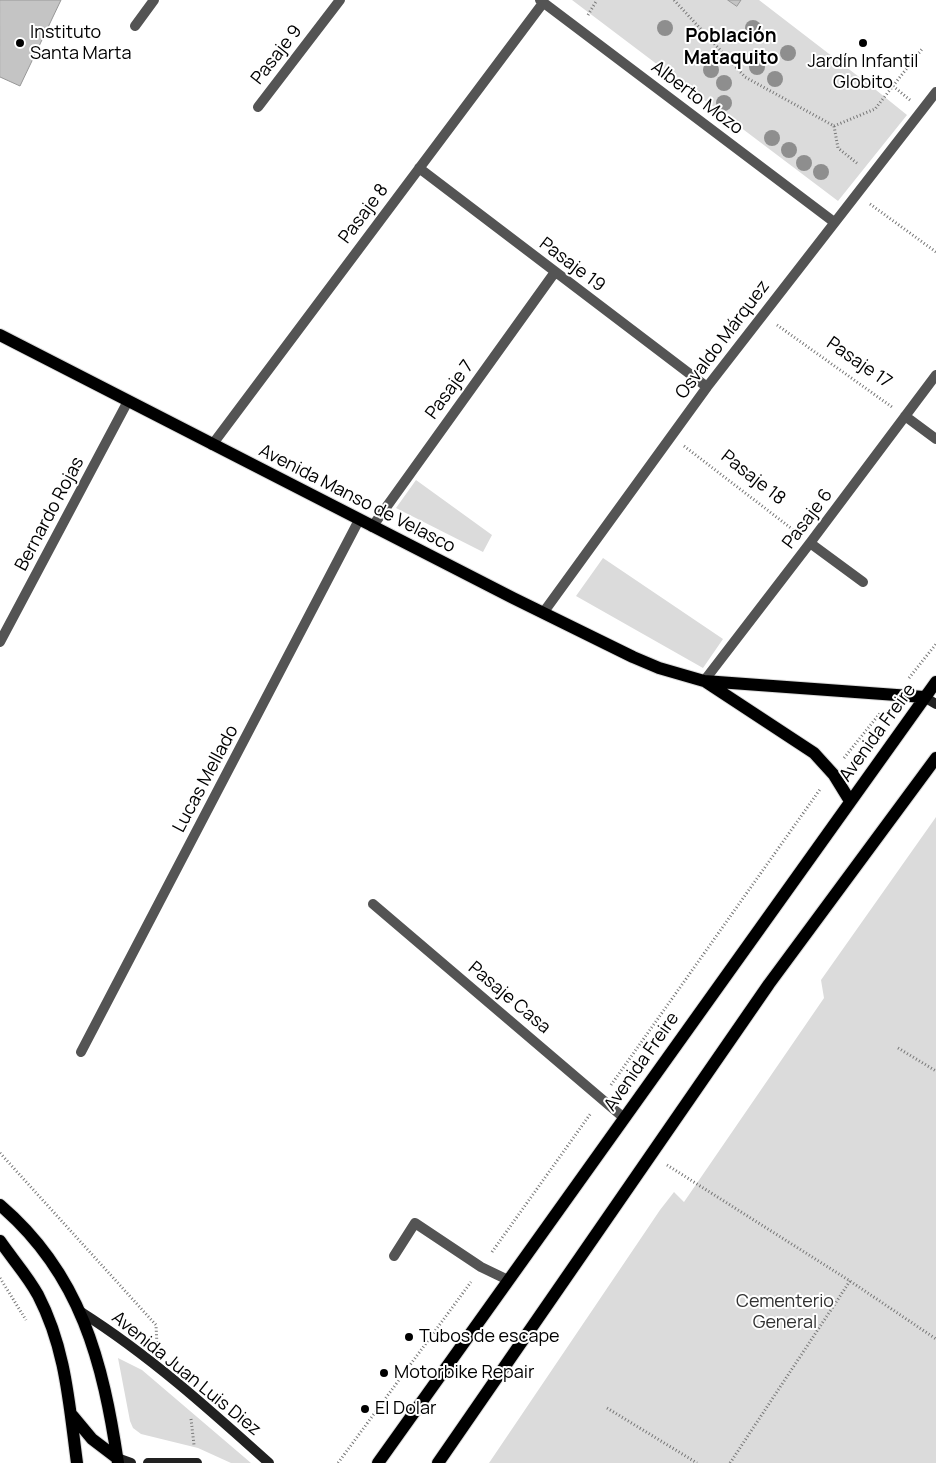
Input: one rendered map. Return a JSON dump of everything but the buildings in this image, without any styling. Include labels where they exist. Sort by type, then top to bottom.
[{"type":"main road","name":"Avenida Manso de Velasco","points":[[0,335],[372,527],[633,658],[659,668],[704,681],[924,697],[936,704]]},
{"type":"main road","name":"Avenida Manso de Velasco","points":[[704,681],[805,745],[832,772],[850,800]]},
{"type":"main road","name":"Avenida Freire","points":[[378,1463],[936,682]]},
{"type":"main road","points":[[438,1463],[769,984],[936,758]]},
{"type":"main road","points":[[0,1205],[20,1222],[44,1250],[69,1287],[81,1312],[98,1365],[118,1460]]},
{"type":"main road","points":[[0,1242],[25,1273],[47,1315],[64,1362],[77,1463]]},
{"type":"main road","name":"Avenida Juan Luis Diez","points":[[81,1312],[117,1335],[159,1368],[269,1463]]},
{"type":"main road","points":[[71,1413],[92,1439],[118,1460],[131,1463]]},
{"type":"main road","points":[[148,1463],[196,1463]]},
{"type":"street","points":[[135,26],[154,0]]},
{"type":"street","name":"Pasaje 9","points":[[258,107],[340,0]]},
{"type":"street","name":"Pasaje 8","points":[[212,445],[541,1]]},
{"type":"street","name":"Alberto Mozo","points":[[541,1],[834,222]]},
{"type":"street","name":"Osvaldo Márquez","points":[[543,613],[707,387],[936,92]]},
{"type":"street","name":"Pasaje 19","points":[[418,168],[707,387]]},
{"type":"street","name":"Pasaje 7","points":[[372,527],[555,272]]},
{"type":"street","name":"Pasaje 6","points":[[704,681],[936,375]]},
{"type":"street","name":"Bernardo Rojas","points":[[0,642],[128,401]]},
{"type":"street","points":[[905,416],[936,439]]},
{"type":"street","name":"Lucas Mellado","points":[[81,1052],[360,520]]},
{"type":"street","points":[[810,543],[863,582]]},
{"type":"street","name":"Pasaje Casa","points":[[373,904],[624,1118]]},
{"type":"street","points":[[394,1256],[415,1224],[481,1267],[508,1280]]},
{"type":"path","points":[[674,0],[745,77],[834,126]]},
{"type":"path","points":[[834,126],[875,109],[922,49]]},
{"type":"path","points":[[834,126],[838,148],[872,174]]},
{"type":"path","points":[[856,194],[936,252]]},
{"type":"path","name":"Pasaje 17","points":[[763,315],[905,416]]},
{"type":"path","name":"Pasaje 18","points":[[672,436],[810,543]]},
{"type":"path","points":[[338,1463],[602,1098],[832,772],[936,644]]},
{"type":"path","points":[[898,1048],[936,1070]]},
{"type":"path","points":[[0,1152],[156,1325],[159,1368]]},
{"type":"path","points":[[652,1155],[936,1339]]},
{"type":"path","points":[[0,1278],[31,1327]]},
{"type":"path","points":[[730,1463],[850,1282]]},
{"type":"path","points":[[608,1408],[698,1463]]},
{"type":"path","points":[[191,1416],[196,1463]]},
{"type":"green space","points":[[572,0],[759,0],[907,115],[838,201]]},
{"type":"green space","points":[[416,480],[492,535],[483,552],[396,508]]},
{"type":"green space","points":[[603,558],[723,639],[703,668],[576,596]]},
{"type":"green space","name":"Cementerio General","points":[[936,817],[936,1463],[489,1463],[660,1210],[674,1192],[684,1202],[824,998],[821,980]]},
{"type":"green space","points":[[118,1358],[142,1370],[251,1463],[231,1463],[198,1448],[141,1434],[133,1428]]},
{"type":"place","name":"Instituto Santa Marta","points":[[20,43]]},
{"type":"place","name":"Jardín Infantil Globito","points":[[863,43]]},
{"type":"place","name":"Tubos de escape","points":[[409,1337]]},
{"type":"place","name":"Motorbike Repair","points":[[384,1373]]},
{"type":"place","name":"El Dolar","points":[[365,1409]]},
{"type":"district","name":"Población Mataquito","points":[[731,48]]}]
